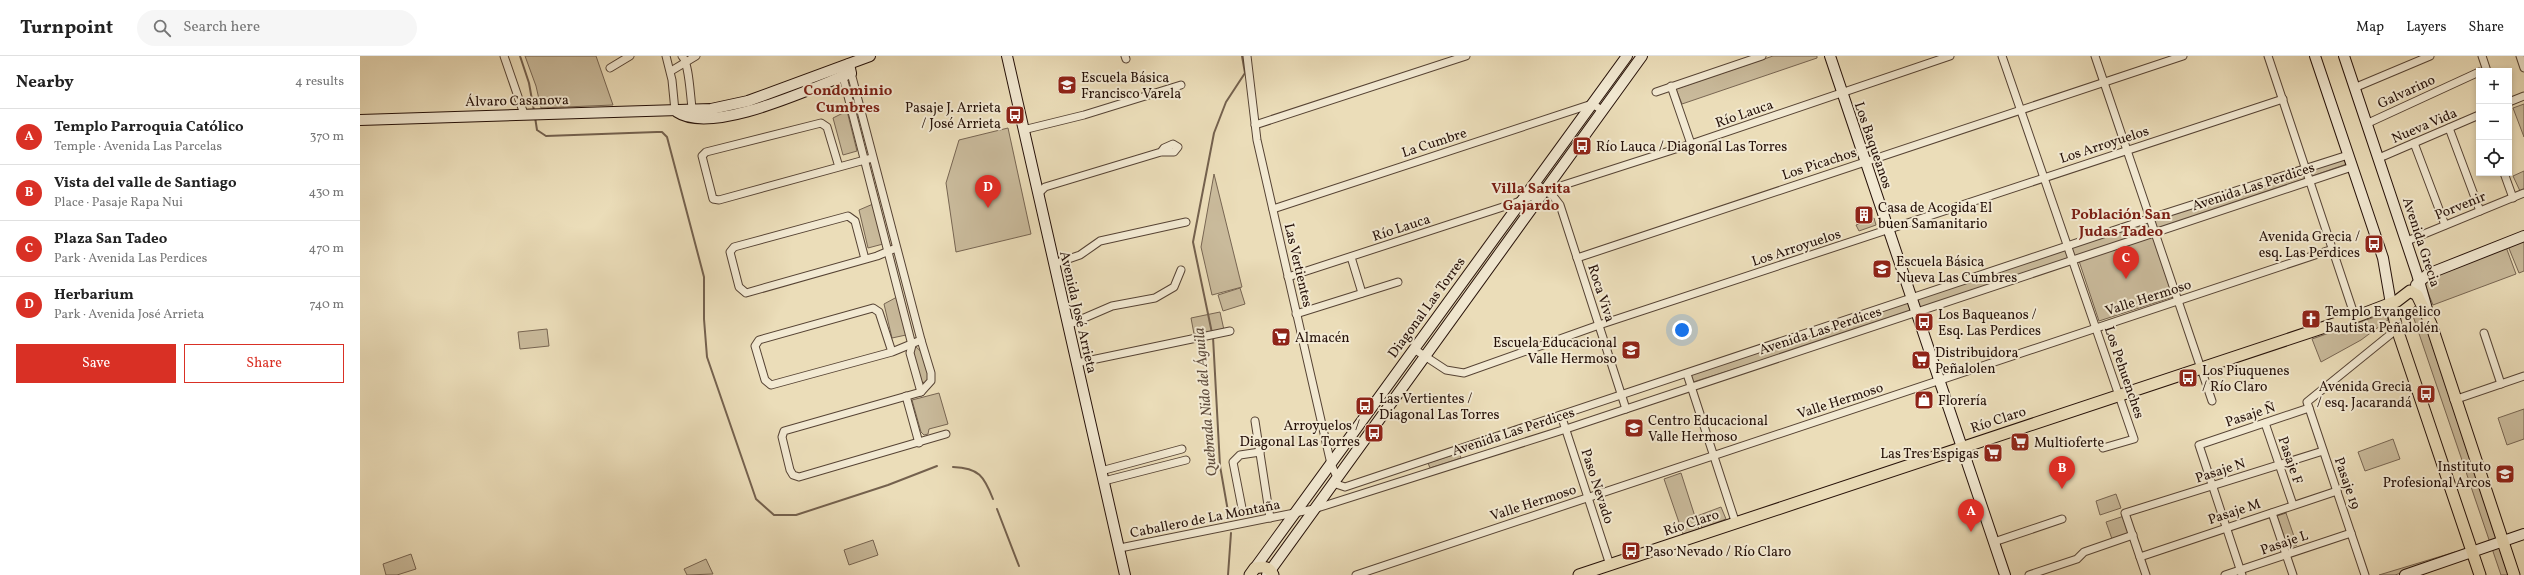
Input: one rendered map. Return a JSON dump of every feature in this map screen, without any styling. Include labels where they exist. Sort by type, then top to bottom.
[{"type":"main road","name":"Álvaro Casanova","points":[[360,120],[675,111],[714,118],[751,110],[870,56]]},
{"type":"main road","name":"Avenida José Arrieta","points":[[1007,56],[1125,575]]},
{"type":"main road","name":"Diagonal Las Torres","points":[[1253,572],[1627,56]]},
{"type":"main road","name":"Diagonal Las Torres","points":[[1270,573],[1423,356],[1545,191],[1642,56]]},
{"type":"main road","name":"Los Baqueanos","points":[[1830,56],[2005,575]]},
{"type":"main road","points":[[2315,56],[2383,258],[2397,329],[2480,575]]},
{"type":"main road","name":"Avenida Grecia","points":[[2344,56],[2407,241],[2454,400],[2514,575]]},
{"type":"main road","points":[[2419,281],[2435,270],[2524,236]]},
{"type":"main road","name":"Río Claro","points":[[1579,575],[2355,317],[2391,304],[2410,291],[2419,281]]},
{"type":"main road","points":[[2410,291],[2417,296],[2431,324]]},
{"type":"main road","points":[[2405,575],[2524,534]]},
{"type":"main road","points":[[1253,572],[1263,567],[1270,573]]},
{"type":"street","points":[[504,56],[531,114]]},
{"type":"street","points":[[610,68],[630,56]]},
{"type":"street","points":[[666,56],[671,71],[675,111]]},
{"type":"street","points":[[671,71],[684,59],[696,56]]},
{"type":"street","name":"Las Vertientes","points":[[1247,56],[1254,125],[1335,480]]},
{"type":"street","points":[[1254,125],[1466,56]]},
{"type":"street","points":[[1656,92],[1762,56]]},
{"type":"street","name":"Río Lauca","points":[[1545,191],[1691,144],[1950,56]]},
{"type":"street","name":"Los Pehuenches","points":[[2002,56],[2074,261],[2134,439],[2103,448]]},
{"type":"street","points":[[2095,56],[2212,401]]},
{"type":"street","name":"Los Picachos","points":[[1577,258],[2183,56]]},
{"type":"street","points":[[2268,56],[2355,317]]},
{"type":"street","points":[[2354,88],[2430,56]]},
{"type":"street","points":[[2482,56],[2484,68]]},
{"type":"street","points":[[2522,57],[2524,68]]},
{"type":"street","points":[[684,59],[693,115]]},
{"type":"street","points":[[849,66],[896,248],[921,340],[932,373],[929,386],[921,392],[784,431],[782,437],[790,470],[798,477],[946,434]]},
{"type":"street","points":[[849,66],[864,160],[912,345],[910,353],[921,392]]},
{"type":"street","name":"Galvarino","points":[[2366,124],[2476,75]]},
{"type":"street","points":[[1024,130],[1084,115],[1181,85]]},
{"type":"street","points":[[1671,86],[1691,144]]},
{"type":"street","points":[[2512,101],[2524,96]]},
{"type":"street","name":"Los Arroyuelos","points":[[1414,349],[1446,370],[1464,373],[1599,325],[2283,99]]},
{"type":"street","points":[[1592,104],[1602,110]]},
{"type":"street","name":"La Cumbre","points":[[1273,209],[1592,104]]},
{"type":"street","name":"Nueva Vida","points":[[2379,158],[2476,116]]},
{"type":"street","points":[[839,167],[827,127],[821,122],[706,152],[702,156],[713,199],[719,200],[872,158]]},
{"type":"street","points":[[2449,128],[2480,211]]},
{"type":"street","points":[[2414,143],[2445,225]]},
{"type":"street","points":[[1034,178],[1039,186],[1045,187],[1161,152]]},
{"type":"street","name":"Avenida Las Perdices","points":[[1335,480],[1345,487],[2069,247],[2151,218],[2348,155]]},
{"type":"street","name":"Avenida Las Perdices","points":[[1295,513],[1314,509],[1566,429],[2074,261],[2352,167]]},
{"type":"street","points":[[2505,176],[2513,198]]},
{"type":"street","name":"Roca Viva","points":[[1535,182],[1553,196],[1560,205],[1626,409]]},
{"type":"street","points":[[1039,199],[1040,192],[1045,187]]},
{"type":"street","points":[[1522,201],[1545,191]]},
{"type":"street","name":"Porvenir","points":[[2407,241],[2524,193]]},
{"type":"street","name":"Río Lauca","points":[[1288,278],[1522,201]]},
{"type":"street","points":[[866,259],[855,221],[848,216],[734,247],[730,254],[739,287],[746,293],[866,259],[889,252],[896,248]]},
{"type":"street","points":[[1054,264],[1080,255],[1100,241],[1186,222]]},
{"type":"street","name":"Valle Hermoso","points":[[1356,575],[2333,249]]},
{"type":"street","points":[[1351,257],[1362,293]]},
{"type":"street","points":[[1068,325],[1112,306],[1155,298],[1174,287],[1181,270]]},
{"type":"street","points":[[1296,314],[1398,282]]},
{"type":"street","points":[[892,352],[879,312],[873,308],[759,340],[755,346],[765,380],[771,385],[892,352],[921,340]]},
{"type":"street","name":"Pasaje 19","points":[[2365,575],[2309,408],[2308,399],[2397,329]]},
{"type":"street","points":[[1077,363],[1230,331]]},
{"type":"street","points":[[2484,333],[2501,384]]},
{"type":"street","points":[[1686,374],[1736,524]]},
{"type":"street","points":[[2454,400],[2524,376]]},
{"type":"street","points":[[906,396],[919,443]]},
{"type":"street","name":"Pasaje Ñ","points":[[2212,486],[2199,445],[2309,408]]},
{"type":"street","name":"Paso Nevado","points":[[1561,415],[1610,565]]},
{"type":"street","points":[[1255,421],[1270,518]]},
{"type":"street","name":"Pasaje F","points":[[2265,423],[2293,506]]},
{"type":"street","points":[[1101,470],[1182,449]]},
{"type":"street","name":"Pasaje N","points":[[2133,535],[2125,513],[2323,451]]},
{"type":"street","points":[[1242,508],[1233,462],[1240,455],[1260,452]]},
{"type":"street","points":[[1104,481],[1186,460]]},
{"type":"street","points":[[2212,486],[2242,572]]},
{"type":"street","name":"Pasaje M","points":[[2140,557],[2337,491]]},
{"type":"street","name":"Caballero de La Montaña","points":[[1120,548],[1295,513]]},
{"type":"street","points":[[2272,513],[2293,575]]},
{"type":"street","points":[[1994,542],[2062,519]]},
{"type":"street","name":"Pasaje L","points":[[2225,575],[2242,572],[2286,554],[2351,533]]},
{"type":"street","points":[[2029,575],[2077,559],[2084,552],[2133,535],[2146,575]]},
{"type":"shaded area","points":[[525,56],[596,56],[613,105],[541,108],[536,86]]},
{"type":"shaded area","points":[[1773,56],[1817,56],[1817,58],[1682,104],[1676,89]]},
{"type":"shaded area","points":[[2524,104],[2524,137],[2513,108]]},
{"type":"shaded area","points":[[847,111],[857,151],[843,155],[833,118]]},
{"type":"shaded area","points":[[1008,128],[1031,234],[956,252],[946,183],[959,140]]},
{"type":"shaded area","points":[[2345,156],[2347,164],[1922,310],[1693,382],[1690,373],[2129,229]]},
{"type":"shaded area","points":[[2524,171],[2524,189],[2520,191],[2513,176]]},
{"type":"shaded area","points":[[1214,174],[1242,287],[1212,295],[1201,247]]},
{"type":"shaded area","points":[[873,204],[883,244],[868,248],[859,210]]},
{"type":"shaded area","points":[[1874,218],[1876,225],[1859,231],[1856,225]]},
{"type":"shaded area","points":[[2153,237],[2173,297],[2099,321],[2079,261]]},
{"type":"shaded area","points":[[2524,240],[2524,271],[2519,273],[2508,246]]},
{"type":"shaded area","points":[[2506,247],[2516,274],[2433,305],[2423,280]]},
{"type":"shaded area","points":[[1240,288],[1245,304],[1223,311],[1218,295]]},
{"type":"shaded area","points":[[897,297],[906,335],[892,338],[884,304]]},
{"type":"shaded area","points":[[2418,303],[2509,575],[2501,575],[2411,310]]},
{"type":"shaded area","points":[[1220,312],[1224,330],[1194,334],[1191,318]]},
{"type":"shaded area","points":[[2386,313],[2388,320],[2361,340],[2321,362],[2312,339]]},
{"type":"shaded area","points":[[547,329],[549,346],[520,349],[518,332]]},
{"type":"shaded area","points":[[916,347],[922,353],[929,371],[930,379],[925,383],[920,381],[913,350]]},
{"type":"shaded area","points":[[939,393],[948,424],[929,429],[928,434],[924,435],[921,432],[912,400]]},
{"type":"shaded area","points":[[2524,409],[2524,439],[2507,445],[2498,418]]},
{"type":"shaded area","points":[[2393,439],[2400,459],[2365,471],[2358,452]]},
{"type":"shaded area","points":[[1459,453],[1461,458],[1430,468],[1428,463]]},
{"type":"shaded area","points":[[1681,473],[1699,529],[1683,534],[1664,479]]},
{"type":"shaded area","points":[[2116,494],[2121,508],[2100,515],[2096,501]]},
{"type":"shaded area","points":[[1721,507],[1726,519],[1702,528],[1697,516]]},
{"type":"shaded area","points":[[2286,513],[2297,545],[2288,548],[2277,516]]},
{"type":"shaded area","points":[[2124,516],[2130,533],[2112,539],[2106,522]]},
{"type":"shaded area","points":[[873,540],[878,555],[849,565],[844,550]]},
{"type":"shaded area","points":[[2455,552],[2456,555],[2395,575],[2379,575]]},
{"type":"shaded area","points":[[411,554],[416,569],[397,575],[386,575],[383,564]]},
{"type":"shaded area","points":[[706,559],[713,574],[687,575],[684,569]]},
{"type":"waterway","points":[[520,56],[529,83],[534,111]]},
{"type":"waterway","name":"Quebrada Nido del Águila","points":[[1212,333],[1193,242],[1214,133],[1226,102],[1245,73],[1242,56]]},
{"type":"waterway","points":[[535,117],[537,130],[546,136],[662,132],[667,137],[704,277],[704,319],[707,357],[756,499],[774,515],[796,515],[888,485],[937,466]]},
{"type":"waterway","name":"Quebrada Nido del Águila","points":[[1213,337],[1220,466],[1229,517]]},
{"type":"waterway","points":[[953,467],[969,469],[979,475],[987,484],[993,499]]},
{"type":"waterway","points":[[997,509],[1019,566]]},
{"type":"waterway","name":"Quebrada Nido del Águila","points":[[1228,575],[1231,533]]},
{"type":"place","name":"Escuela Básica Francisco Varela","points":[[1067,85]]},
{"type":"place","name":"Pasaje J. Arrieta / José Arrieta","points":[[1015,115]]},
{"type":"place","name":"Río Lauca / Diagonal Las Torres","points":[[1582,146]]},
{"type":"place","name":"Herbarium","points":[[988,208]]},
{"type":"place","name":"Casa de Acogida El buen Samanitario","points":[[1864,215]]},
{"type":"place","name":"Avenida Grecia / esq. Las Perdices","points":[[2374,244]]},
{"type":"place","name":"Escuela Básica Nueva Las Cumbres","points":[[1882,269]]},
{"type":"place","name":"Plaza San Tadeo","points":[[2126,279]]},
{"type":"place","name":"Templo Evangelico Bautista Peñalolén","points":[[2311,319]]},
{"type":"place","name":"Los Baqueanos / Esq. Las Perdices","points":[[1924,322]]},
{"type":"place","name":"Almacén","points":[[1281,337]]},
{"type":"place","name":"Escuela Educacional Valle Hermoso","points":[[1631,350]]},
{"type":"place","name":"Distribuidora Peñalolen","points":[[1921,360]]},
{"type":"place","name":"Los Piuquenes / Río Claro","points":[[2188,378]]},
{"type":"place","name":"Avenida Grecia / esq. Jacarandá","points":[[2426,394]]},
{"type":"place","name":"Florería","points":[[1924,400]]},
{"type":"place","name":"Las Vertientes / Diagonal Las Torres","points":[[1365,406]]},
{"type":"place","name":"Centro Educacional Valle Hermoso","points":[[1634,428]]},
{"type":"place","name":"Arroyuelos / Diagonal Las Torres","points":[[1374,433]]},
{"type":"place","name":"Multioferte","points":[[2020,442]]},
{"type":"place","name":"Las Tres Espigas","points":[[1993,453]]},
{"type":"place","name":"Instituto Profesional Arcos","points":[[2505,474]]},
{"type":"place","name":"Vista del valle de Santiago","points":[[2062,489]]},
{"type":"place","name":"Templo Parroquia Católico","points":[[1971,532]]},
{"type":"place","name":"Paso Nevado / Río Claro","points":[[1631,551]]},
{"type":"district","name":"Condominio Cumbres","points":[[848,98]]},
{"type":"district","name":"Villa Sarita Gajardo","points":[[1531,196]]},
{"type":"district","name":"Población San Judas Tadeo","points":[[2121,222]]}]
